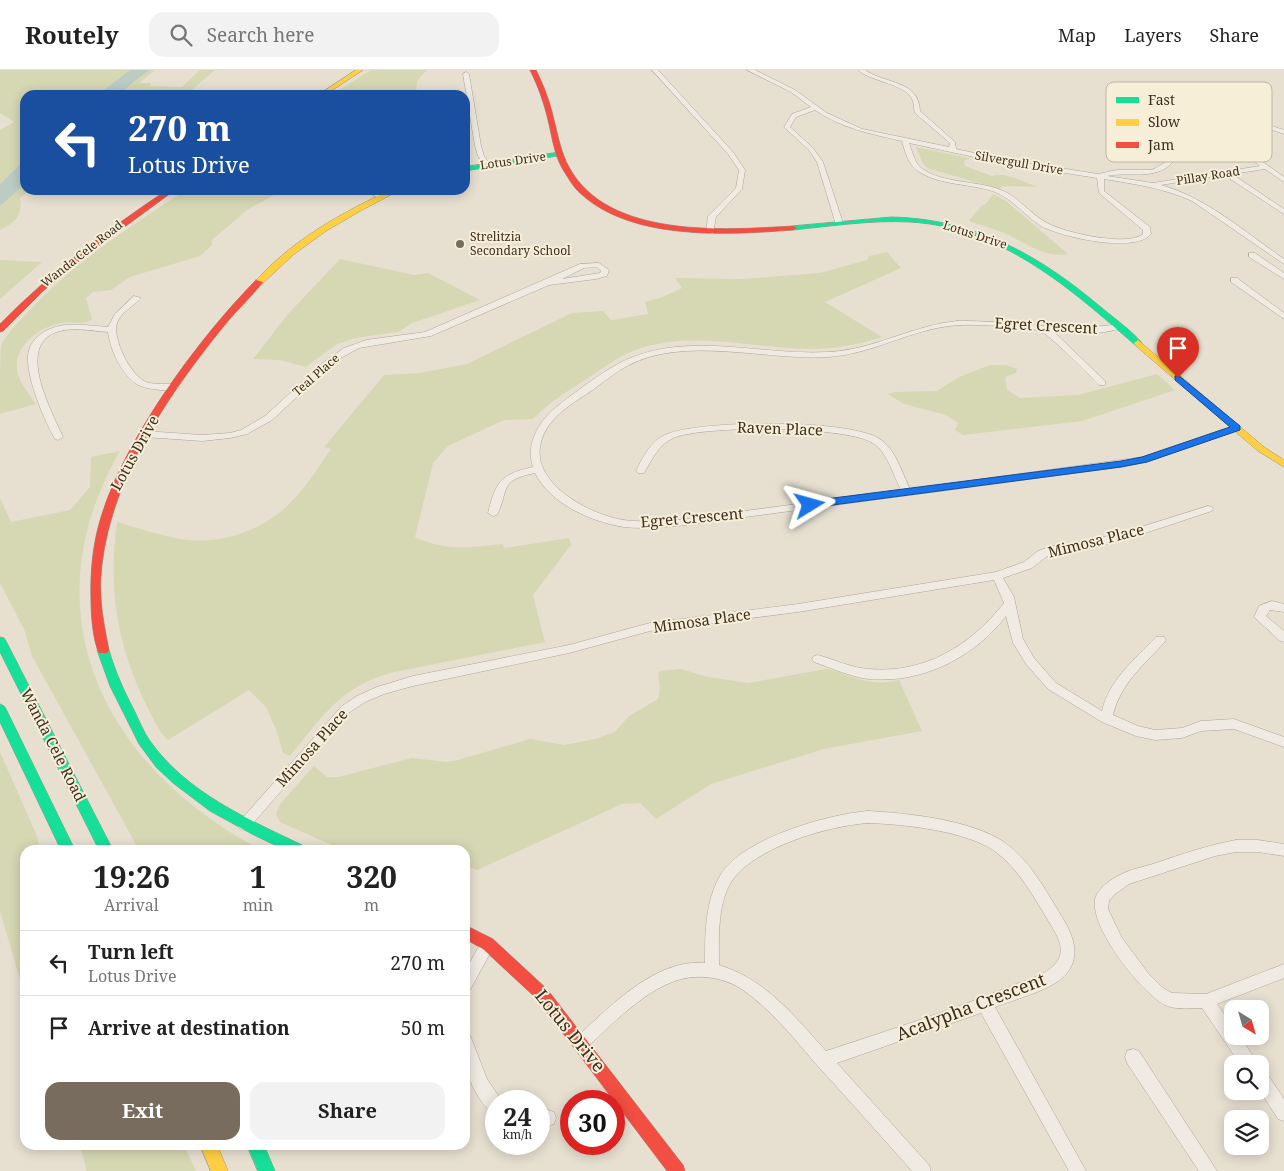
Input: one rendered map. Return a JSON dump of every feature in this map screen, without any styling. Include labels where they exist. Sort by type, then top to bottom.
[{"type":"street","points":[[316,90],[347,70]]},
{"type":"street","points":[[329,90],[360,70]]},
{"type":"street","name":"Lotus Drive","points":[[533,70],[542,85],[564,167],[577,188],[592,200],[613,212],[642,222],[669,228],[710,232],[748,232],[909,220],[943,224],[982,235],[1012,247],[1046,266],[1119,326],[1261,449],[1284,464]]},
{"type":"street","points":[[655,70],[731,153],[742,170],[739,189],[716,210],[712,216],[710,232]]},
{"type":"street","name":"Silvergull Drive","points":[[750,70],[800,94],[815,108],[835,120],[860,130],[952,151],[1152,185],[1187,196],[1284,262]]},
{"type":"street","points":[[861,70],[900,87],[915,96],[917,112],[953,143],[952,151]]},
{"type":"street","points":[[466,74],[469,90]]},
{"type":"street","points":[[470,98],[478,146],[481,156],[487,165]]},
{"type":"street","points":[[815,108],[793,116],[788,121],[787,127],[811,149],[820,162],[839,224]]},
{"type":"street","points":[[1272,128],[1284,132]]},
{"type":"street","points":[[905,141],[914,164],[922,171],[1004,193],[1050,227],[1064,232],[1122,241],[1136,241],[1144,238],[1147,234],[1147,229],[1101,192],[1100,176],[1114,173],[1145,173],[1166,166],[1169,162]]},
{"type":"street","name":"Lotus Drive","points":[[470,168],[561,154]]},
{"type":"street","points":[[1258,162],[1284,180]]},
{"type":"street","name":"Pillay Road","points":[[1152,185],[1265,167]]},
{"type":"street","points":[[1225,174],[1284,212]]},
{"type":"street","name":"Wanda Cele Road","points":[[0,313],[41,273],[84,241],[153,195]]},
{"type":"street","name":"Wanda Cele Road","points":[[0,329],[21,304],[50,276],[91,244],[164,195]]},
{"type":"street","name":"Lotus Drive","points":[[288,845],[244,824],[175,778],[145,744],[111,676],[101,641],[96,604],[100,541],[110,500],[126,464],[174,387],[214,330],[252,290],[317,231],[382,195]]},
{"type":"street","points":[[1252,255],[1284,276]]},
{"type":"street","name":"Teal Place","points":[[145,434],[211,437],[236,434],[256,426],[270,416],[348,348],[368,343],[415,338],[428,334],[588,264],[602,266],[605,273],[596,277],[547,283]]},
{"type":"street","points":[[1234,280],[1284,317]]},
{"type":"street","points":[[138,298],[119,314],[111,330],[111,336],[137,381],[155,386],[174,387]]},
{"type":"street","name":"Egret Crescent","points":[[1119,326],[1092,330],[977,323],[940,325],[916,330],[860,350],[817,356],[710,349],[661,351],[635,359],[559,408],[545,424],[537,439],[535,453],[538,469],[546,482],[570,505],[617,522],[644,525],[1144,460],[1236,428]]},
{"type":"street","points":[[58,437],[42,399],[31,359],[34,344],[49,332],[67,327],[77,326],[111,330]]},
{"type":"street","points":[[1043,327],[1102,383]]},
{"type":"street","name":"Raven Place","points":[[641,470],[654,448],[662,440],[685,432],[762,426],[849,432],[875,440],[886,454],[907,492]]},
{"type":"street","points":[[493,513],[497,496],[505,480],[516,474],[538,469]]},
{"type":"street","name":"Mimosa Place","points":[[244,824],[346,709],[361,698],[381,690],[413,681],[569,649],[650,627],[798,608],[997,576],[1022,568],[1042,554],[1056,549],[1095,543],[1127,535],[1208,509]]},
{"type":"street","points":[[997,576],[1010,604],[1016,640],[1039,674],[1052,686],[1106,719],[1136,731],[1155,735],[1182,733],[1201,726],[1234,724],[1284,742]]},
{"type":"street","points":[[818,659],[870,674],[895,674],[928,666],[955,655],[991,627],[1010,604]]},
{"type":"street","points":[[1284,608],[1275,605],[1266,606],[1262,610],[1260,617],[1284,638]]},
{"type":"street","name":"Wanda Cele Road","points":[[0,640],[103,845]]},
{"type":"street","points":[[1106,719],[1110,702],[1120,683],[1160,640]]},
{"type":"street","name":"Wanda Cele Road","points":[[0,709],[66,845]]},
{"type":"street","name":"Acalypha Crescent","points":[[712,971],[713,926],[717,901],[733,869],[753,853],[780,840],[830,824],[854,818],[889,818],[975,835],[998,846],[1029,875],[1069,948],[1068,958],[1056,974],[985,1004],[824,1060]]},
{"type":"street","points":[[1284,850],[1258,846],[1236,846],[1215,850],[1125,879],[1109,890],[1102,899],[1103,914],[1117,943],[1143,978],[1158,993],[1170,1000],[1182,1002],[1206,1001],[1284,971]]},
{"type":"street","name":"Lotus Drive","points":[[470,935],[488,944],[542,994],[581,1043],[676,1171]]},
{"type":"street","points":[[470,975],[488,944]]},
{"type":"street","points":[[581,1043],[639,991],[667,975],[689,970],[712,971],[742,980],[758,990],[824,1060],[922,1171]]},
{"type":"street","points":[[1206,1001],[1244,1055]]},
{"type":"street","points":[[985,1004],[1078,1171]]},
{"type":"street","points":[[470,1053],[485,1091]]},
{"type":"street","points":[[1133,1057],[1209,1171]]},
{"type":"street","points":[[1269,1091],[1284,1112]]},
{"type":"street","points":[[210,1150],[220,1171]]},
{"type":"street","points":[[257,1150],[267,1171]]},
{"type":"green space","points":[[0,70],[130,70],[104,90],[20,90],[20,165],[0,184],[0,130],[14,122],[0,113]]},
{"type":"green space","points":[[150,70],[155,70],[139,83],[151,83],[150,86],[182,87],[200,70],[215,70],[192,90],[125,90]]},
{"type":"green space","points":[[371,70],[427,70],[417,81],[416,90],[339,90]]},
{"type":"green space","points":[[916,147],[969,158],[964,161],[965,166],[992,176],[1008,176],[1038,187],[1003,186],[999,189],[927,168],[923,164]]},
{"type":"green space","points":[[20,188],[20,195],[24,195],[20,198],[19,214],[14,221],[0,230],[0,206]]},
{"type":"green space","points":[[993,194],[1006,201],[1068,254],[1059,255],[1043,252],[1002,232],[969,221]]},
{"type":"green space","points":[[178,195],[274,195],[247,210],[212,240],[212,245],[200,256],[130,277],[111,290],[93,292],[86,298],[92,319],[89,321],[53,325],[35,334],[22,349],[17,367],[22,384],[36,404],[0,414],[1,346],[6,337],[63,278],[123,232]]},
{"type":"green space","points":[[887,252],[901,268],[825,302],[882,337],[834,348],[818,349],[796,349],[709,341],[687,341],[644,347],[608,364],[559,397],[533,419],[504,420],[448,446],[433,463],[415,537],[448,547],[503,544],[504,548],[569,538],[571,545],[533,595],[545,642],[390,673],[372,679],[344,696],[333,706],[290,756],[283,753],[277,732],[266,707],[249,690],[168,740],[162,734],[148,709],[137,683],[127,658],[120,632],[114,579],[117,522],[164,536],[195,541],[225,538],[240,534],[269,520],[297,495],[313,476],[331,449],[324,447],[384,375],[419,373],[467,364],[572,313],[603,311],[611,320],[648,314],[645,302],[660,298],[682,288],[675,278],[742,279],[820,273],[867,260],[869,256]]},
{"type":"green space","points":[[340,259],[414,275],[428,273],[480,300],[412,323],[398,332],[355,338],[337,344],[306,367],[280,360],[253,359],[288,314]]},
{"type":"green space","points":[[0,260],[42,262],[0,299]]},
{"type":"green space","points":[[990,365],[1006,365],[1017,369],[1016,373],[1005,377],[1007,390],[1020,398],[1078,395],[1157,374],[1175,390],[1082,421],[963,435],[955,430],[958,423],[946,415],[904,404],[888,394],[894,392],[937,391],[959,377]]},
{"type":"green space","points":[[120,451],[93,512],[80,571],[82,627],[97,681],[123,731],[160,776],[206,816],[253,845],[136,845],[32,656],[24,629],[0,583],[0,498],[11,522],[70,510],[90,487],[91,457]]},
{"type":"green space","points":[[681,669],[708,677],[748,683],[826,669],[870,682],[899,680],[922,731],[824,749],[711,784],[656,819],[640,803],[622,804],[477,870],[470,867],[470,845],[332,845],[280,822],[276,814],[280,804],[314,766],[327,777],[338,777],[412,758],[447,762],[530,739],[564,745],[595,739],[615,732],[629,716],[658,699],[660,691],[658,674],[660,671]]},
{"type":"green space","points":[[0,752],[37,836],[39,845],[20,845],[20,980],[0,911]]},
{"type":"green space","points":[[81,1150],[186,1150],[196,1171],[86,1171]]},
{"type":"shaded area","points":[[130,70],[150,70],[125,90],[104,90]]},
{"type":"shaded area","points":[[20,165],[20,188],[0,206],[0,184]]},
{"type":"traffic: fast","points":[[470,168],[561,154]]},
{"type":"traffic: fast","points":[[793,228],[892,219],[925,221],[957,227],[986,237],[1014,250],[1040,266],[1066,283],[1138,343]]},
{"type":"traffic: fast","points":[[0,641],[103,845]]},
{"type":"traffic: fast","points":[[103,650],[113,679],[138,731],[146,745],[177,780],[195,794],[235,819],[288,845]]},
{"type":"traffic: fast","points":[[0,709],[66,845]]},
{"type":"traffic: fast","points":[[257,1150],[267,1171]]},
{"type":"traffic: slow","points":[[329,90],[360,70]]},
{"type":"traffic: slow","points":[[259,282],[275,267],[324,229],[359,208],[386,195]]},
{"type":"traffic: slow","points":[[1138,343],[1261,449],[1284,464]]},
{"type":"traffic: slow","points":[[210,1150],[220,1171]]},
{"type":"traffic: jam","points":[[533,70],[544,93],[565,167],[581,191],[605,208],[634,220],[667,227],[735,231],[793,228]]},
{"type":"traffic: jam","points":[[0,329],[19,309],[82,254],[165,195]]},
{"type":"traffic: jam","points":[[103,650],[96,612],[95,577],[99,543],[107,512],[119,481],[153,419],[174,388],[224,320],[259,282]]},
{"type":"traffic: jam","points":[[470,935],[488,944],[542,994],[677,1171]]},
{"type":"place","name":"Strelitzia Secondary School","points":[[460,244]]},
{"type":"route","points":[[810,505],[1144,460],[1236,428],[1178,378]]}]
